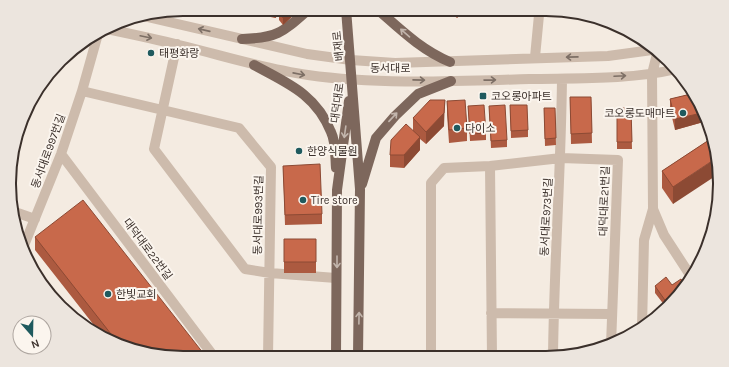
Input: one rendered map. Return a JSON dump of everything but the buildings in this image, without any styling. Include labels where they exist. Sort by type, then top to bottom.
[{"type":"main road","points":[[242,39],[262,38],[284,32],[301,16]]},
{"type":"main road","name":"배재로","points":[[347,16],[352,80]]},
{"type":"main road","points":[[385,16],[416,42],[436,56],[450,62]]},
{"type":"main road","points":[[254,65],[299,89],[318,108],[332,133],[337,190]]},
{"type":"main road","name":"대덕대로","points":[[352,80],[360,189],[358,351]]},
{"type":"main road","name":"대덕대로","points":[[336,351],[337,190],[352,80]]},
{"type":"main road","points":[[360,189],[376,138],[395,116],[418,94],[451,81]]},
{"type":"street","points":[[535,57],[539,16]]},
{"type":"street","name":"동서대로","points":[[154,18],[307,54],[351,60],[395,63],[450,62],[535,57],[608,56],[647,51]]},
{"type":"street","name":"동서대로","points":[[115,31],[177,44],[254,65],[308,75],[352,80],[451,81],[562,78],[652,74],[669,71]]},
{"type":"street","name":"동서대로997번길","points":[[26,240],[61,154],[82,91],[96,40]]},
{"type":"street","name":"동서대로993번길","points":[[177,44],[154,148],[245,269],[270,273],[336,278]]},
{"type":"street","points":[[642,320],[644,240],[653,209],[652,74],[657,59]]},
{"type":"street","name":"동서대로973번길","points":[[553,351],[561,158],[562,78]]},
{"type":"street","points":[[82,91],[162,110]]},
{"type":"street","name":"동서대로993번길","points":[[162,110],[239,128],[271,167],[268,351]]},
{"type":"street","name":"대덕대로22번길","points":[[61,154],[210,351]]},
{"type":"street","name":"대덕대로21번길","points":[[431,351],[431,183],[444,168],[490,166],[561,158],[618,160],[611,338]]},
{"type":"street","points":[[490,166],[492,351]]},
{"type":"street","points":[[653,209],[664,235],[688,272]]},
{"type":"street","points":[[19,213],[35,219]]},
{"type":"street","points":[[492,313],[612,314]]},
{"type":"place","name":"태평화랑","points":[[151,53]]},
{"type":"place","name":"코오롱아파트","points":[[483,96]]},
{"type":"place","name":"코오롱도매마트","points":[[683,113]]},
{"type":"place","name":"다이소","points":[[457,128]]},
{"type":"place","name":"한양식물원","points":[[299,151]]},
{"type":"place","name":"Tire store","points":[[303,200]]},
{"type":"place","name":"한빛교회","points":[[108,294]]}]
